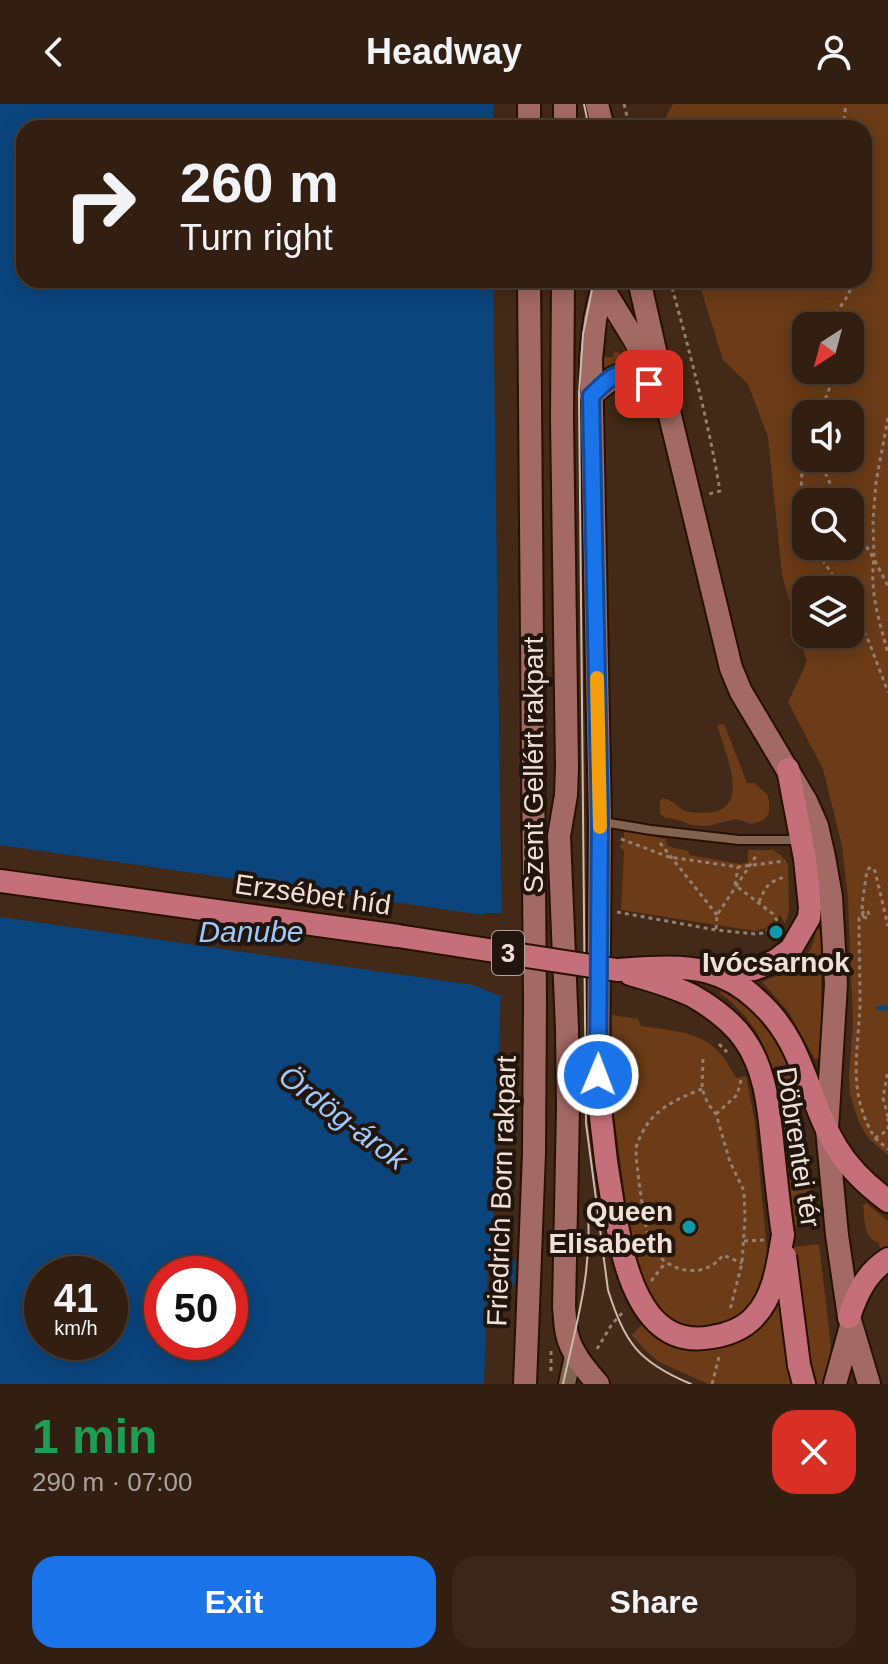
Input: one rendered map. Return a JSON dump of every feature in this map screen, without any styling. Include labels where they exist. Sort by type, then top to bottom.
[{"type":"main road","name":"Friedrich Born rakpart","points":[[526,1384],[534,1153],[535,1000],[529,288]]},
{"type":"main road","name":"Szent Gellért rakpart","points":[[563,288],[567,767],[559,836],[568,1108],[564,1307],[566,1333],[585,1369],[598,1384]]},
{"type":"main road","points":[[600,288],[591,359],[606,829],[598,1075],[601,1130],[612,1206],[629,1277],[638,1298],[649,1315],[666,1329],[683,1337],[701,1339],[719,1336],[742,1327],[756,1316],[775,1277],[783,1235]]},
{"type":"main road","points":[[604,288],[666,399]]},
{"type":"main road","points":[[641,288],[731,668],[741,692],[788,769],[817,826],[831,897],[836,984],[827,1129],[848,1165],[888,1201]]},
{"type":"main road","points":[[591,396],[612,377],[623,373],[649,384],[666,399]]},
{"type":"main road","points":[[708,972],[754,969],[775,961],[791,949],[809,918],[809,895],[798,850],[788,769]]},
{"type":"main road","name":"Erzsébet híd","points":[[0,881],[617,970]]},
{"type":"main road","name":"3","points":[[617,970],[664,967],[708,972],[741,986],[779,1022],[796,1051],[827,1129],[837,1235],[850,1321],[869,1384]]},
{"type":"main road","name":"Döbrentei tér","points":[[617,970],[692,996],[729,1022],[744,1038],[753,1055],[763,1082],[769,1114],[800,1378]]},
{"type":"main road","points":[[835,1384],[855,1299],[877,1266],[888,1259]]},
{"type":"street","points":[[567,1384],[574,1351]]},
{"type":"lane","points":[[606,829],[766,840],[798,850]]},
{"type":"path","points":[[672,288],[694,364],[720,491],[705,496]]},
{"type":"path","points":[[836,312],[851,288]]},
{"type":"path","points":[[888,418],[876,482],[872,577],[888,654]]},
{"type":"path","points":[[864,542],[888,586]]},
{"type":"path","points":[[864,632],[888,692]]},
{"type":"path","points":[[606,829],[669,857],[738,867],[798,850]]},
{"type":"path","points":[[716,930],[717,915],[766,840]]},
{"type":"path","points":[[669,857],[717,915]]},
{"type":"path","points":[[735,885],[738,867]]},
{"type":"path","points":[[888,926],[875,871],[871,867],[867,870],[862,905],[863,917],[869,915],[864,911],[859,918],[860,1005],[855,1081],[864,1121],[875,1138],[888,1149]]},
{"type":"path","points":[[759,902],[773,880],[785,877]]},
{"type":"path","points":[[615,911],[755,934],[768,930],[778,922],[773,914],[735,885]]},
{"type":"path","points":[[719,1044],[729,1054]]},
{"type":"path","points":[[703,1059],[702,1089],[716,1114],[730,1162],[744,1191],[744,1241]]},
{"type":"path","points":[[875,1138],[888,1130],[883,1098],[888,1070]]},
{"type":"path","points":[[716,1114],[737,1095],[741,1081]]},
{"type":"path","points":[[702,1089],[677,1099],[661,1110],[647,1124],[636,1147],[641,1201],[651,1245],[666,1262],[682,1269],[701,1271],[716,1265],[723,1255],[742,1263]]},
{"type":"shaded area","points":[[673,104],[888,104],[888,1155],[865,1133],[850,1094],[853,1022],[848,898],[842,846],[823,769],[788,702],[807,662],[803,648],[864,648],[864,576],[792,576],[792,610],[782,575],[768,437],[748,384],[723,360],[700,288],[872,288],[872,120],[667,120],[666,116]]},
{"type":"shaded area","points":[[605,311],[617,329],[633,367],[614,365],[597,372]],"holes":[[[606,323],[614,328],[626,354],[620,356],[615,351],[612,357],[602,357],[604,325]]]},
{"type":"shaded area","points":[[724,724],[747,783],[754,783],[767,794],[769,813],[764,820],[751,824],[736,819],[707,826],[692,825],[665,818],[660,814],[663,798],[686,811],[711,812],[724,807],[731,798],[731,771],[717,725]]},
{"type":"shaded area","points":[[624,831],[666,839],[667,846],[688,851],[690,855],[740,864],[748,862],[748,850],[773,850],[788,864],[789,912],[785,924],[780,915],[766,928],[755,931],[621,910],[624,851],[620,847]]},
{"type":"shaded area","points":[[816,929],[821,930],[821,1055],[818,1059],[815,1059],[788,1011],[762,982],[792,969],[803,960],[813,943]]},
{"type":"shaded area","points":[[721,991],[748,1009],[768,1030],[783,1055],[793,1082],[813,1202],[804,1204],[806,1225],[795,1225],[782,1118],[769,1058],[751,1023]]},
{"type":"shaded area","points":[[612,1015],[638,1019],[641,1026],[697,1037],[718,1051],[736,1078],[746,1076],[755,1123],[767,1250],[819,1244],[831,1346],[825,1384],[708,1384],[659,1362],[632,1335],[658,1308],[645,1291],[634,1263],[613,1107]]},
{"type":"shaded area","points":[[866,1203],[888,1221],[888,1253],[881,1255],[879,1243],[867,1233],[863,1205]]},
{"type":"water","name":"Danube","points":[[0,104],[493,104],[493,120],[16,120],[16,288],[493,288],[502,951],[493,1241],[516,1262],[514,1287],[488,1266],[484,1384],[0,1384]]},
{"type":"pier","points":[[0,845],[483,915],[505,913],[504,995],[473,985],[0,917]]},
{"type":"waterway","points":[[879,1008],[888,1008]]},
{"type":"tram line","points":[[584,104],[587,120]]},
{"type":"tram line","points":[[592,288],[583,334],[579,393],[586,1123],[608,1290],[614,1308],[628,1337],[646,1359],[691,1384]]},
{"type":"tram line","points":[[563,1384],[585,1280],[588,1216]]},
{"type":"slow traffic","points":[[597,678],[600,827]]},
{"type":"place","name":"Ivócsarnok","points":[[776,932]]},
{"type":"place","name":"Queen Elisabeth","points":[[689,1227]]},
{"type":"route","points":[[598,1075],[600,822],[591,396],[612,377],[623,373],[649,384]]},
{"type":"water label","name":"Ördög-árok","points":[[343,1118]]}]
